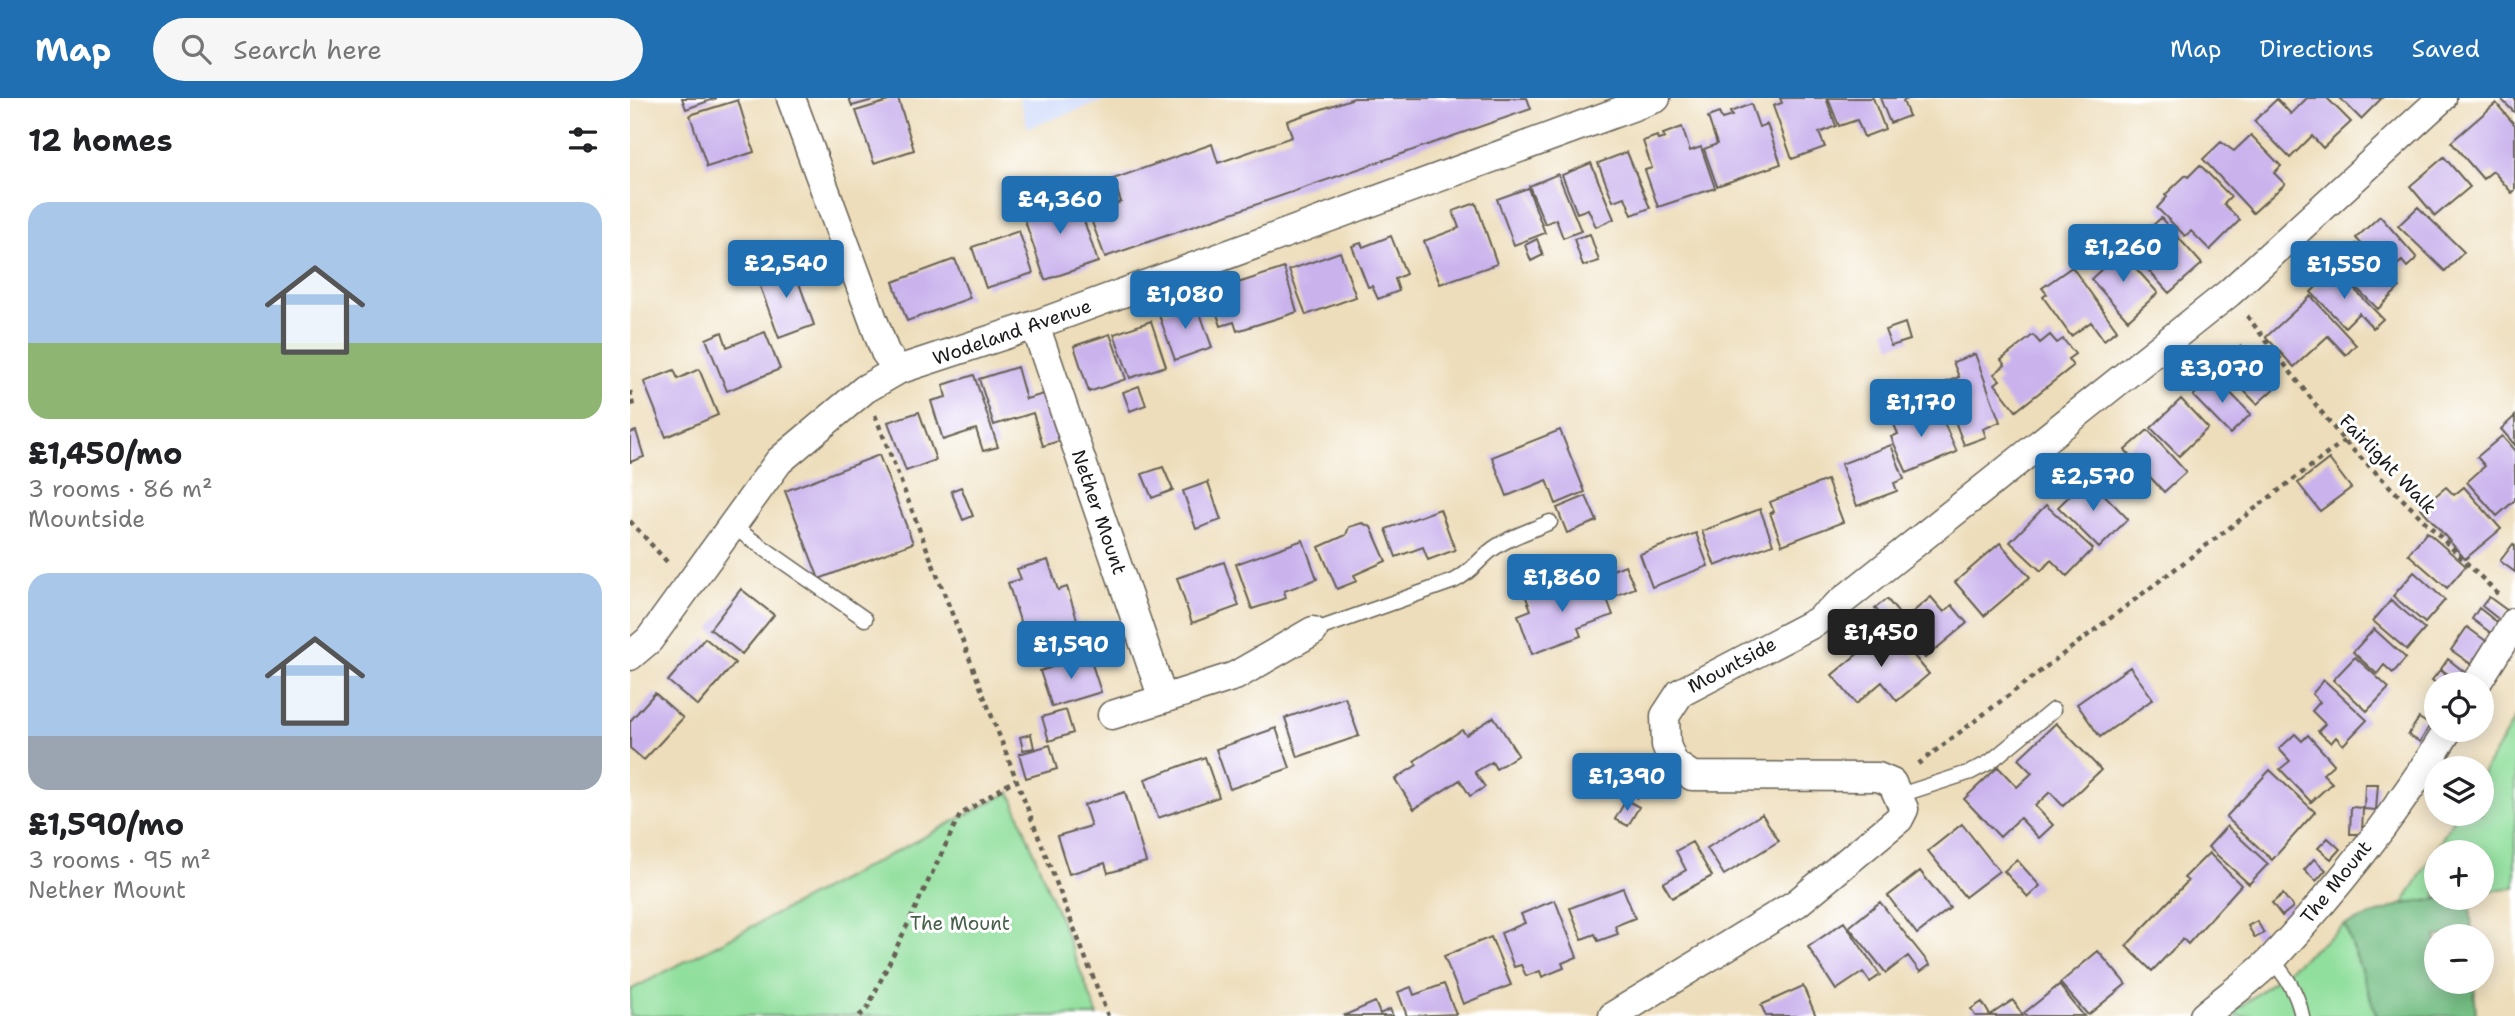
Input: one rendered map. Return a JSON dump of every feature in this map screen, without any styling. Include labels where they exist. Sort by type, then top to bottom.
[{"type":"street","points":[[791,98],[886,352],[898,370]]},
{"type":"street","name":"Wodeland Avenue","points":[[630,656],[649,640],[779,461],[865,388],[898,370],[1035,325],[1656,98]]},
{"type":"street","name":"Mountside","points":[[1896,789],[1878,776],[1692,776],[1674,764],[1666,745],[1665,716],[1680,693],[1816,622],[2229,293],[2442,98]]},
{"type":"street","name":"Nether Mount","points":[[1035,325],[1163,699]]},
{"type":"street","points":[[2484,672],[2515,622]]},
{"type":"street","points":[[1112,715],[1235,676],[1313,631]]},
{"type":"street","name":"The Mount","points":[[2204,1016],[2271,960],[2332,890],[2394,810],[2440,742]]},
{"type":"street","points":[[1613,1016],[1797,903],[1899,819],[1904,809],[1896,789]]},
{"type":"lane","points":[[1313,631],[1454,581],[1506,541],[1550,522]]},
{"type":"lane","points":[[732,526],[865,619]]},
{"type":"lane","points":[[1896,789],[1971,772],[1990,762],[2053,710]]},
{"type":"lane","points":[[2271,960],[2289,980],[2299,1001],[2302,1016]]},
{"type":"path","name":"Fairlight Walk","points":[[2229,293],[2344,442],[2483,580]]},
{"type":"path","points":[[630,391],[634,406],[630,410]]},
{"type":"path","points":[[878,423],[1108,1016]]},
{"type":"path","points":[[1896,789],[2344,442]]},
{"type":"path","points":[[630,521],[689,585]]},
{"type":"path","points":[[859,1016],[867,1009],[960,815],[1016,779]]},
{"type":"shaded area","points":[[1019,98],[1112,98],[1028,128]]},
{"type":"green space","points":[[2515,718],[2515,887],[2494,890],[2494,840],[2441,840],[2450,826],[2494,826],[2493,756]]},
{"type":"green space","name":"The Mount","points":[[1010,792],[1098,1016],[630,1016],[630,990]]},
{"type":"green space","points":[[2424,869],[2424,901],[2403,904]]},
{"type":"green space","points":[[2424,901],[2424,910],[2471,910],[2471,924],[2424,924],[2424,994],[2475,994],[2476,1016],[2377,1016],[2345,925],[2403,904]]},
{"type":"green space","points":[[2345,925],[2377,1016],[2229,1016]]},
{"type":"building","points":[[682,98],[717,98],[686,109]]},
{"type":"building","points":[[849,98],[877,98],[877,99],[852,106]]},
{"type":"building","points":[[898,98],[914,150],[874,163],[856,111]]},
{"type":"building","points":[[1354,98],[1527,98],[1531,109],[1105,257],[1089,214],[1121,202],[1113,179],[1212,144],[1218,163],[1292,137],[1287,121]]},
{"type":"building","points":[[1780,98],[1826,98],[1836,126],[1819,133],[1825,147],[1792,159],[1773,106],[1782,103]]},
{"type":"building","points":[[1828,98],[1873,98],[1885,129],[1864,137],[1857,120],[1839,126]]},
{"type":"building","points":[[1880,98],[1910,98],[1903,101],[1909,116],[1890,123]]},
{"type":"building","points":[[2307,98],[2327,98],[2351,122],[2323,148],[2312,136],[2290,158],[2254,121],[2277,99],[2291,114]]},
{"type":"building","points":[[2340,98],[2382,98],[2361,119]]},
{"type":"building","points":[[2500,98],[2515,98],[2515,113]]},
{"type":"building","points":[[738,100],[754,152],[707,167],[690,115]]},
{"type":"building","points":[[2496,103],[2515,125],[2515,190],[2512,193],[2493,171],[2483,179],[2451,142]]},
{"type":"building","points":[[1751,104],[1759,127],[1767,124],[1781,164],[1717,186],[1704,149],[1717,144],[1708,117],[1719,113],[1722,119],[1732,116],[1730,112]]},
{"type":"building","points":[[1682,127],[1690,151],[1701,147],[1715,188],[1658,207],[1645,170],[1652,168],[1643,141],[1657,136],[1658,140],[1665,138],[1663,134]]},
{"type":"building","points":[[2251,135],[2281,166],[2274,173],[2285,184],[2253,213],[2203,159],[2221,142],[2234,151]]},
{"type":"building","points":[[1627,152],[1650,208],[1632,215],[1625,197],[1613,201],[1598,163]]},
{"type":"building","points":[[2444,157],[2470,187],[2435,216],[2410,186]]},
{"type":"building","points":[[1591,163],[1614,219],[1596,227],[1588,209],[1577,213],[1562,175]]},
{"type":"building","points":[[2200,165],[2231,197],[2224,204],[2240,220],[2210,250],[2191,231],[2185,236],[2157,208],[2167,197],[2165,195]]},
{"type":"building","points":[[1558,174],[1581,231],[1563,238],[1556,219],[1545,224],[1529,186]]},
{"type":"building","points":[[1528,188],[1545,233],[1514,245],[1497,199]]},
{"type":"building","points":[[1074,191],[1098,262],[1045,280],[1021,209]]},
{"type":"building","points":[[1476,203],[1497,264],[1440,284],[1424,241],[1459,228],[1453,211]]},
{"type":"building","points":[[2418,207],[2464,252],[2445,271],[2398,226]]},
{"type":"building","points":[[2380,216],[2417,258],[2407,267],[2402,261],[2387,273],[2356,238]]},
{"type":"building","points":[[2161,218],[2202,264],[2169,293],[2128,248]]},
{"type":"building","points":[[1019,231],[1033,273],[986,288],[972,247]]},
{"type":"building","points":[[1590,234],[1599,261],[1583,266],[1574,239]]},
{"type":"building","points":[[1391,236],[1406,274],[1395,279],[1399,291],[1378,299],[1372,286],[1368,287],[1352,246],[1361,243],[1363,247]]},
{"type":"building","points":[[1537,239],[1543,255],[1531,261],[1525,245]]},
{"type":"building","points":[[2356,244],[2400,287],[2378,309],[2334,266]]},
{"type":"building","points":[[2112,248],[2121,257],[2123,254],[2158,293],[2128,320],[2091,279],[2104,267],[2098,261]]},
{"type":"building","points":[[1340,252],[1356,297],[1306,315],[1289,270]]},
{"type":"building","points":[[955,259],[970,298],[907,321],[893,282]]},
{"type":"building","points":[[791,261],[814,325],[779,338],[758,281],[768,278],[765,270]]},
{"type":"building","points":[[2072,267],[2117,330],[2104,340],[2091,322],[2071,336],[2043,297],[2047,294],[2042,288]]},
{"type":"building","points":[[1284,268],[1297,312],[1237,331],[1234,322],[1221,326],[1213,302],[1232,297],[1229,286]]},
{"type":"building","points":[[2335,269],[2383,319],[2373,328],[2359,313],[2345,327],[2311,292]]},
{"type":"building","points":[[2311,296],[2356,345],[2346,355],[2328,336],[2294,367],[2266,337]]},
{"type":"building","points":[[1196,302],[1212,347],[1175,360],[1159,315]]},
{"type":"building","points":[[1151,321],[1166,366],[1130,378],[1114,334]]},
{"type":"building","points":[[1905,323],[1910,340],[1891,346],[1885,330]]},
{"type":"building","points":[[722,332],[727,347],[765,332],[780,369],[727,391],[706,339]]},
{"type":"building","points":[[1110,334],[1126,379],[1089,392],[1074,346]]},
{"type":"building","points":[[2033,335],[2040,343],[2050,335],[2057,343],[2063,339],[2075,354],[2068,359],[2073,366],[2016,411],[1995,384],[2000,380],[1994,374],[2005,365],[2001,360]]},
{"type":"building","points":[[2241,346],[2278,385],[2257,404],[2220,366]]},
{"type":"building","points":[[1975,354],[2000,422],[1983,429],[1986,437],[1964,445],[1941,384],[1959,377],[1953,362]]},
{"type":"building","points":[[1017,367],[1026,399],[1044,394],[1059,441],[1043,446],[1033,413],[994,425],[979,379]]},
{"type":"building","points":[[699,369],[718,415],[666,437],[644,382],[674,370],[678,379]]},
{"type":"building","points":[[974,375],[998,447],[983,451],[976,429],[943,440],[931,401],[946,397],[943,385]]},
{"type":"building","points":[[2214,376],[2251,414],[2230,434],[2193,396]]},
{"type":"building","points":[[1139,386],[1146,405],[1130,411],[1123,392]]},
{"type":"building","points":[[2181,399],[2208,428],[2179,456],[2151,428]]},
{"type":"building","points":[[1921,404],[1929,421],[1941,416],[1957,452],[1907,473],[1891,437],[1898,434],[1891,417]]},
{"type":"building","points":[[919,412],[936,460],[906,471],[888,422]]},
{"type":"building","points":[[2515,416],[2515,445],[2501,429]]},
{"type":"building","points":[[1560,430],[1585,492],[1556,504],[1547,480],[1507,496],[1492,457]]},
{"type":"building","points":[[2148,430],[2186,472],[2164,492],[2125,450]]},
{"type":"building","points":[[636,431],[644,457],[630,462],[630,433]]},
{"type":"building","points":[[2502,436],[2515,451],[2515,500],[2497,516],[2467,482],[2485,466],[2477,457]]},
{"type":"building","points":[[1891,445],[1904,479],[1894,483],[1897,491],[1857,506],[1841,464]]},
{"type":"building","points":[[879,455],[913,543],[819,579],[785,491]]},
{"type":"building","points":[[2329,459],[2351,488],[2320,511],[2298,483]]},
{"type":"building","points":[[1163,467],[1173,490],[1152,498],[1142,474]]},
{"type":"building","points":[[2088,478],[2128,519],[2099,548],[2058,507]]},
{"type":"building","points":[[1827,480],[1843,522],[1782,545],[1770,513],[1774,512],[1770,502]]},
{"type":"building","points":[[1208,482],[1221,520],[1196,529],[1183,491]]},
{"type":"building","points":[[961,487],[973,516],[963,520],[951,491]]},
{"type":"building","points":[[2446,487],[2454,495],[2464,487],[2501,529],[2465,559],[2421,508]]},
{"type":"building","points":[[1586,496],[1597,521],[1567,533],[1557,508]]},
{"type":"building","points":[[2046,505],[2093,549],[2067,576],[2051,560],[2041,571],[2010,542]]},
{"type":"building","points":[[1440,509],[1455,550],[1428,560],[1423,547],[1396,557],[1386,529]]},
{"type":"building","points":[[1760,509],[1773,544],[1715,566],[1702,531]]},
{"type":"building","points":[[1362,523],[1371,527],[1386,561],[1354,575],[1357,581],[1337,589],[1319,547],[1346,535],[1349,527]]},
{"type":"building","points":[[2427,532],[2466,566],[2447,588],[2408,554]]},
{"type":"building","points":[[1696,533],[1708,566],[1652,587],[1640,554]]},
{"type":"building","points":[[1303,540],[1317,579],[1284,591],[1286,598],[1252,609],[1236,564]]},
{"type":"building","points":[[2000,543],[2030,577],[1984,616],[1955,582]]},
{"type":"building","points":[[2513,544],[2515,546],[2515,572],[2500,561]]},
{"type":"building","points":[[1048,560],[1058,590],[1067,587],[1079,626],[1027,643],[1008,583],[1021,579],[1017,569]]},
{"type":"building","points":[[1224,562],[1239,606],[1192,623],[1177,578]]},
{"type":"building","points":[[1625,565],[1635,588],[1615,596],[1605,573]]},
{"type":"building","points":[[2414,572],[2445,600],[2425,623],[2393,596]]},
{"type":"building","points":[[1578,579],[1584,593],[1602,586],[1613,615],[1578,628],[1581,636],[1532,654],[1518,615],[1531,610],[1525,595],[1553,585],[1558,599],[1563,598],[1559,586]]},
{"type":"building","points":[[741,589],[774,615],[742,654],[710,629]]},
{"type":"building","points":[[1931,597],[1944,612],[1952,605],[1967,623],[1925,658],[1897,625]]},
{"type":"building","points":[[2489,597],[2508,611],[2501,621],[2482,606]]},
{"type":"building","points":[[1887,599],[1901,616],[1889,625],[1875,608]]},
{"type":"building","points":[[2391,600],[2425,629],[2407,650],[2373,621]]},
{"type":"building","points":[[2479,608],[2498,623],[2491,633],[2472,619]]},
{"type":"building","points":[[1890,627],[1929,674],[1897,701],[1882,682],[1856,704],[1832,675]]},
{"type":"building","points":[[2467,627],[2486,641],[2471,664],[2451,650]]},
{"type":"building","points":[[2374,629],[2406,658],[2393,673],[2384,665],[2377,674],[2353,652]]},
{"type":"building","points":[[705,638],[735,663],[698,706],[668,681]]},
{"type":"building","points":[[1089,655],[1101,692],[1052,707],[1040,671]]},
{"type":"building","points":[[2355,657],[2389,688],[2367,711],[2333,680]]},
{"type":"building","points":[[2448,659],[2464,672],[2445,672],[2441,669]]},
{"type":"building","points":[[2130,667],[2153,699],[2100,737],[2077,704]]},
{"type":"building","points":[[2324,680],[2367,720],[2343,745],[2336,737],[2331,743],[2318,731],[2325,724],[2312,711],[2320,702],[2312,694]]},
{"type":"building","points":[[655,693],[683,718],[644,760],[630,748],[630,721]]},
{"type":"building","points":[[1345,697],[1359,736],[1298,757],[1285,718]]},
{"type":"building","points":[[1066,710],[1073,733],[1049,741],[1042,717]]},
{"type":"building","points":[[1494,717],[1518,755],[1496,769],[1492,762],[1475,772],[1485,787],[1470,796],[1460,780],[1414,809],[1395,779],[1417,765],[1414,761],[1462,730],[1466,735]]},
{"type":"building","points":[[2419,718],[2424,721],[2424,735],[2420,742],[2408,735]]},
{"type":"building","points":[[2056,723],[2101,770],[2063,806],[2050,792],[2035,806],[2053,825],[2039,838],[2020,818],[2000,837],[1964,799],[1998,767],[2017,787],[2032,773],[2018,759]]},
{"type":"building","points":[[1276,728],[1290,768],[1230,789],[1216,749]]},
{"type":"building","points":[[1031,734],[1034,748],[1023,750],[1020,737]]},
{"type":"building","points":[[2295,734],[2302,741],[2308,735],[2334,764],[2323,774],[2332,783],[2311,802],[2280,769],[2290,761],[2279,749]]},
{"type":"building","points":[[1050,745],[1057,769],[1026,778],[1019,754]]},
{"type":"building","points":[[1205,757],[1219,797],[1158,818],[1145,779]]},
{"type":"building","points":[[1636,764],[1652,775],[1637,798],[1620,787]]},
{"type":"building","points":[[2270,770],[2315,812],[2272,860],[2226,817]]},
{"type":"building","points":[[2365,784],[2378,784],[2376,810],[2364,809]]},
{"type":"building","points":[[1125,792],[1146,862],[1108,873],[1105,863],[1069,874],[1057,836],[1091,826],[1084,805]]},
{"type":"building","points":[[1626,800],[1639,807],[1628,826],[1615,819]]},
{"type":"building","points":[[2351,807],[2363,808],[2362,834],[2350,834]]},
{"type":"building","points":[[1762,814],[1779,841],[1724,875],[1707,848]]},
{"type":"building","points":[[1962,824],[1999,871],[1965,897],[1928,851]]},
{"type":"building","points":[[2227,826],[2268,864],[2249,884],[2208,847]]},
{"type":"building","points":[[2328,838],[2340,849],[2331,859],[2318,848]]},
{"type":"building","points":[[1692,842],[1712,876],[1672,898],[1663,883],[1686,870],[1676,851]]},
{"type":"building","points":[[2209,853],[2241,885],[2188,944],[2183,939],[2152,971],[2126,946],[2188,881],[2184,878]]},
{"type":"building","points":[[2314,859],[2326,870],[2316,881],[2304,870]]},
{"type":"building","points":[[2017,860],[2040,886],[2028,897],[2004,871]]},
{"type":"building","points":[[1920,871],[1950,908],[1917,934],[1888,896]]},
{"type":"building","points":[[1623,888],[1635,918],[1615,926],[1618,934],[1598,941],[1595,934],[1582,939],[1570,908]]},
{"type":"building","points":[[2283,894],[2293,907],[2282,916],[2272,903]]},
{"type":"building","points":[[1555,900],[1577,957],[1562,963],[1564,968],[1542,977],[1540,971],[1526,976],[1521,965],[1514,967],[1501,933],[1525,923],[1521,914]]},
{"type":"building","points":[[1880,902],[1930,965],[1920,972],[1908,956],[1886,973],[1849,927]]},
{"type":"building","points":[[2257,921],[2264,933],[2255,938],[2248,926]]},
{"type":"building","points":[[1844,922],[1880,975],[1870,982],[1863,972],[1836,990],[1808,947]]},
{"type":"building","points":[[1491,937],[1511,985],[1463,1004],[1444,956]]},
{"type":"building","points":[[2098,951],[2126,984],[2088,1015],[2060,983]]},
{"type":"building","points":[[1444,984],[1456,1014],[1407,1016],[1398,992],[1411,987],[1414,995]]},
{"type":"building","points":[[2059,985],[2084,1016],[2026,1016],[2024,1013]]},
{"type":"building","points":[[1803,986],[1816,1016],[1766,1016],[1761,1005]]},
{"type":"building","points":[[2013,1000],[2023,1016],[1975,1016],[1971,1009],[1982,1002],[1990,1015]]},
{"type":"building","points":[[1375,1002],[1380,1014],[1390,1009],[1393,1016],[1343,1016]]}]
